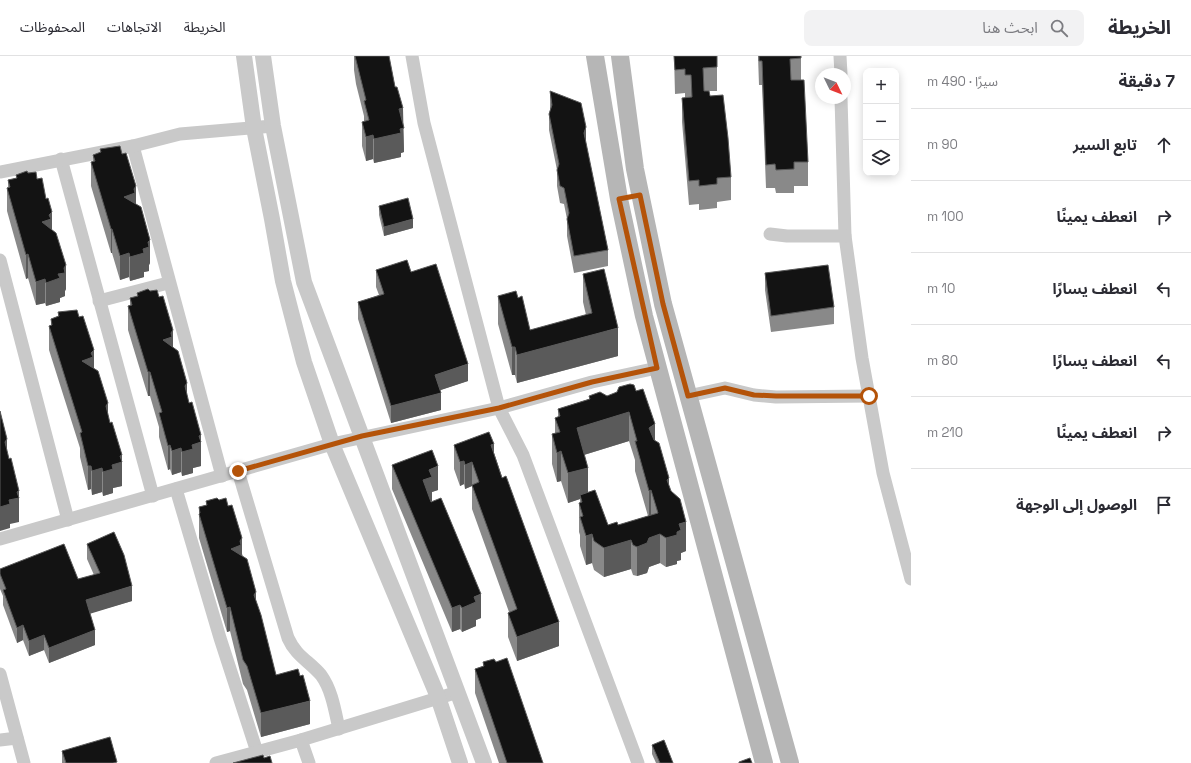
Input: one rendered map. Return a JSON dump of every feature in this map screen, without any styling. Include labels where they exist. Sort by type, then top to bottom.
[{"type":"main road","points":[[594,56],[619,199],[657,368],[764,763]]},
{"type":"main road","points":[[620,56],[634,169],[663,304],[790,763]]},
{"type":"main road","points":[[619,199],[640,195]]},
{"type":"street","points":[[244,56],[254,128],[283,281],[304,362],[332,444],[438,698],[460,763]]},
{"type":"street","points":[[263,56],[273,126],[304,282],[484,763]]},
{"type":"street","points":[[412,56],[424,123],[499,408],[523,455],[638,763]]},
{"type":"street","points":[[840,56],[841,68]]},
{"type":"street","points":[[841,104],[845,236],[862,358],[883,473],[911,579]]},
{"type":"street","points":[[0,172],[133,146],[180,134],[273,126]]},
{"type":"street","points":[[133,146],[168,282],[222,476]]},
{"type":"street","points":[[61,159],[153,496]]},
{"type":"street","points":[[770,234],[787,236],[845,236]]},
{"type":"street","points":[[0,260],[68,520]]},
{"type":"street","points":[[99,301],[168,282]]},
{"type":"street","points":[[0,539],[362,436],[499,408],[592,382],[657,368]]},
{"type":"street","points":[[688,396],[725,388],[754,395],[869,396]]},
{"type":"street","points":[[238,471],[288,638],[293,650],[321,675],[333,703],[338,728]]},
{"type":"street","points":[[176,489],[220,638],[257,752]]},
{"type":"street","points":[[0,674],[24,763]]},
{"type":"street","points":[[216,763],[301,740],[458,692]]},
{"type":"street","points":[[0,740],[17,738]]},
{"type":"street","points":[[301,740],[309,763]]},
{"type":"building","points":[[355,56],[389,56],[395,87],[397,87],[403,108],[399,109],[404,128],[400,129],[401,133],[374,139],[373,135],[366,137],[362,122],[369,120],[364,101],[366,100]]},
{"type":"building","points":[[674,56],[717,56],[717,67],[703,68],[704,91],[709,91],[710,96],[723,95],[731,177],[717,178],[717,184],[699,186],[699,180],[689,181],[682,98],[692,97],[691,75],[685,75],[685,69],[675,70]]},
{"type":"building","points":[[759,56],[801,56],[801,58],[790,59],[791,80],[804,80],[808,162],[794,162],[794,169],[776,170],[775,164],[766,165],[762,61],[759,61]]},
{"type":"building","points":[[550,91],[581,103],[586,127],[584,133],[608,250],[574,256],[567,219],[569,213],[564,188],[560,186],[557,170],[559,164],[549,114],[552,105]]},
{"type":"building","points":[[120,146],[122,154],[126,153],[136,186],[134,189],[135,193],[124,197],[141,207],[150,240],[148,242],[149,247],[143,249],[144,253],[130,257],[129,253],[120,256],[91,162],[95,161],[93,155],[101,152],[100,149]]},
{"type":"building","points":[[27,171],[28,173],[36,172],[37,179],[42,178],[46,199],[48,198],[52,212],[49,215],[51,219],[42,222],[56,233],[66,265],[64,268],[65,273],[58,274],[60,278],[46,283],[45,279],[36,282],[28,254],[26,255],[7,188],[10,187],[8,180],[17,178],[16,175]]},
{"type":"building","points":[[408,198],[413,219],[384,227],[379,206]]},
{"type":"building","points":[[407,260],[411,272],[436,264],[468,364],[435,375],[441,393],[391,406],[358,302],[384,294],[376,270]]},
{"type":"building","points":[[828,265],[834,307],[771,316],[765,273]]},
{"type":"building","points":[[604,269],[618,328],[517,355],[515,347],[512,347],[498,296],[516,291],[518,298],[522,296],[530,330],[592,313],[583,274]]},
{"type":"building","points":[[148,289],[150,291],[157,290],[159,297],[163,296],[173,330],[171,333],[172,337],[163,340],[178,351],[187,383],[185,386],[189,403],[192,402],[201,435],[199,436],[201,442],[192,445],[193,449],[182,452],[181,448],[172,451],[170,445],[168,446],[159,413],[162,412],[128,306],[132,305],[130,298],[138,296],[137,293]]},
{"type":"building","points":[[77,310],[79,317],[83,316],[94,350],[91,353],[93,357],[82,361],[98,371],[108,403],[106,406],[110,423],[112,422],[122,455],[120,456],[122,462],[112,465],[113,469],[103,472],[102,468],[92,471],[91,466],[88,466],[80,433],[82,432],[49,326],[52,325],[51,319],[59,316],[58,312]]},
{"type":"building","points":[[630,384],[634,385],[636,391],[643,389],[655,424],[649,428],[654,440],[659,443],[669,478],[667,480],[671,491],[680,499],[686,522],[679,524],[681,530],[677,532],[677,535],[666,538],[660,534],[649,538],[647,543],[637,547],[633,545],[631,540],[604,548],[594,541],[592,534],[586,536],[580,517],[583,516],[579,503],[582,502],[580,495],[595,490],[608,525],[617,522],[618,525],[658,513],[651,490],[649,491],[635,441],[637,441],[629,412],[577,428],[588,468],[568,473],[561,451],[557,453],[552,434],[560,432],[555,418],[560,416],[558,409],[590,399],[589,396],[600,392],[607,396],[617,392],[619,387]]},
{"type":"building","points":[[0,411],[7,439],[5,442],[9,459],[11,458],[19,491],[17,492],[19,498],[9,500],[10,504],[0,507]]},
{"type":"building","points":[[489,432],[494,444],[491,445],[502,478],[506,476],[559,622],[517,637],[508,613],[517,609],[472,485],[479,482],[472,462],[465,465],[464,461],[460,462],[454,445]]},
{"type":"building","points":[[432,450],[438,466],[429,470],[432,477],[423,480],[431,502],[441,498],[481,594],[474,597],[476,602],[462,608],[460,605],[452,608],[392,465]]},
{"type":"building","points":[[217,498],[219,500],[226,498],[228,506],[232,505],[242,538],[240,541],[241,545],[231,549],[247,559],[256,592],[254,595],[261,615],[276,675],[298,669],[300,676],[303,675],[310,701],[261,713],[247,666],[243,660],[230,607],[227,608],[199,514],[199,507],[207,505],[206,501]]},
{"type":"building","points":[[114,532],[124,555],[132,586],[86,600],[95,630],[49,648],[44,635],[29,641],[23,625],[17,628],[3,590],[6,589],[0,574],[0,569],[64,544],[78,579],[100,573],[87,544]]},
{"type":"building","points":[[507,658],[543,763],[507,763],[475,669],[484,666],[483,662],[494,659],[496,662]]},
{"type":"building","points":[[110,737],[117,762],[66,763],[62,751]]},
{"type":"building","points":[[664,740],[673,763],[660,763],[652,745]]},
{"type":"building","points":[[263,755],[264,758],[270,756],[272,763],[233,763]]},
{"type":"building","points":[[750,758],[752,763],[739,763],[739,762]]},
{"type":"route","points":[[238,471],[362,436],[499,408],[592,382],[657,368],[644,316],[619,199],[640,195],[663,304],[688,396],[725,388],[754,395],[812,398],[869,396]]}]
